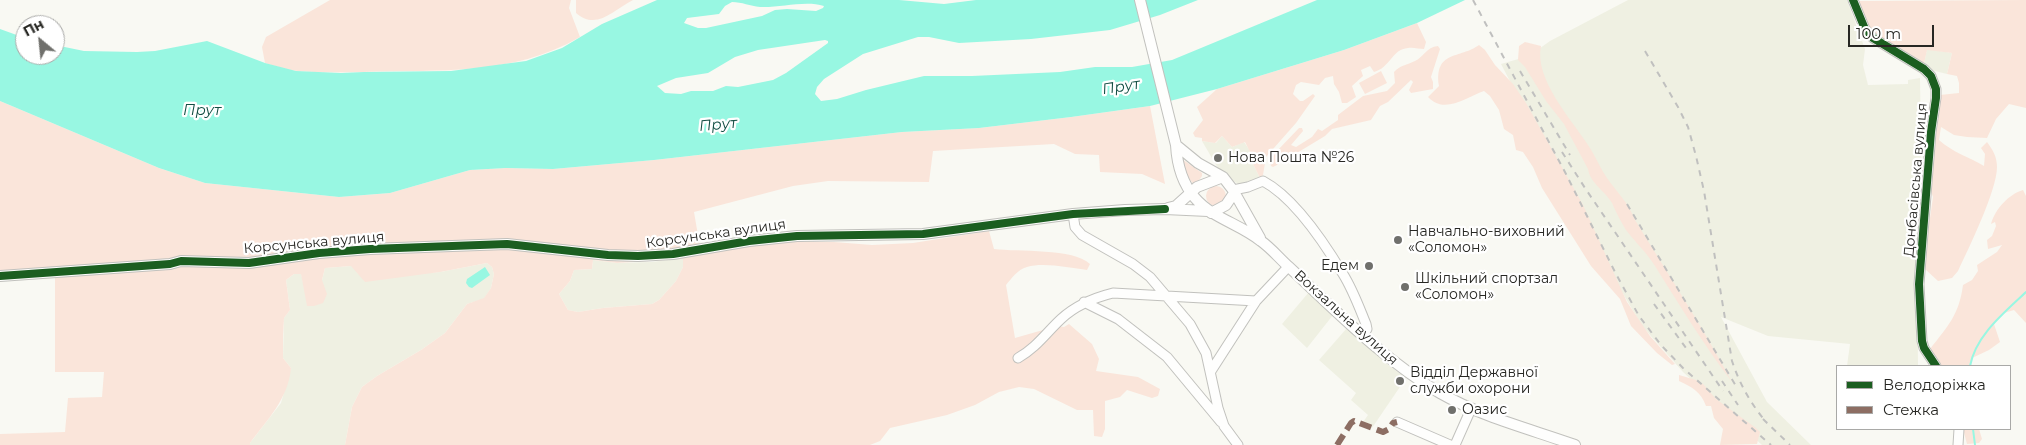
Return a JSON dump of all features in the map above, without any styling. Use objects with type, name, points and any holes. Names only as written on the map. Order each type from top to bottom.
[{"type":"main road","points":[[1140,0],[1176,145],[1177,162],[1190,193],[1210,212],[1226,205],[1233,191]]},
{"type":"main road","points":[[1176,145],[1198,163],[1222,177]]},
{"type":"main road","name":"Вокзальна вулиця","points":[[1222,177],[1233,191],[1261,240]]},
{"type":"main road","name":"Корсунська вулиця","points":[[1165,209],[1176,206],[1205,183],[1222,177]]},
{"type":"main road","name":"Корсунська вулиця","points":[[0,276],[170,264],[181,261],[249,263],[319,253],[507,244],[608,256],[638,256],[673,254],[749,241],[797,236],[923,234],[1072,214],[1165,209],[1210,212]]},
{"type":"main road","name":"Вокзальна вулиця","points":[[1210,212],[1238,225],[1261,240],[1363,335],[1412,376],[1471,409],[1575,445]]},
{"type":"street","name":"Донбасівська вулиця","points":[[1853,0],[1864,29],[1873,38],[1924,69],[1931,76],[1936,89],[1925,193],[1919,284],[1922,341],[1924,348],[1935,365]]},
{"type":"street","points":[[1233,191],[1263,181],[1273,186],[1304,218],[1343,275],[1366,324],[1367,329],[1363,335]]},
{"type":"street","points":[[1072,214],[1075,227],[1082,235],[1133,264],[1150,277],[1190,324],[1206,353],[1218,408],[1224,426]]},
{"type":"street","points":[[1211,371],[1256,301],[1288,266]]},
{"type":"street","points":[[1018,358],[1030,351],[1060,320],[1084,302],[1113,294],[1256,301]]},
{"type":"street","points":[[1084,302],[1118,319],[1167,357],[1238,445]]},
{"type":"street","points":[[1455,445],[1471,409]]},
{"type":"street","points":[[1397,422],[1450,445]]},
{"type":"street","points":[[1958,445],[1959,430]]},
{"type":"shaded area","points":[[330,0],[571,0],[569,8],[580,37],[554,50],[528,59],[474,68],[419,71],[314,72],[290,70],[265,63],[262,47],[266,37]]},
{"type":"shaded area","points":[[576,0],[633,0],[605,17],[591,20],[576,13]]},
{"type":"shaded area","points":[[1628,0],[1847,0],[1865,49],[1863,65],[1868,85],[1908,84],[1908,80],[1920,78],[1921,145],[1917,266],[1918,365],[1847,365],[1850,344],[1768,336],[1721,317],[1767,402],[1811,445],[1762,445],[1683,372],[1642,326],[1602,258],[1501,64],[1529,56],[1550,41]]},
{"type":"shaded area","points":[[2026,0],[2026,108],[2009,104],[1996,119],[1987,138],[1954,135],[1941,127],[1939,140],[1955,151],[1984,166],[1985,154],[1981,148],[1987,142],[1994,154],[1997,167],[1988,204],[1958,271],[1952,278],[1938,281],[1925,269],[1926,227],[1930,218],[1933,197],[1928,182],[1940,95],[1959,93],[1957,76],[1947,74],[1952,53],[1927,50],[1923,68],[1875,44],[1859,10],[1858,1]]},
{"type":"shaded area","points":[[1417,23],[1426,42],[1424,49],[1403,49],[1379,70],[1374,72],[1370,66],[1361,70],[1363,76],[1352,86],[1356,97],[1347,103],[1342,103],[1339,92],[1334,84],[1333,76],[1325,78],[1319,85],[1301,82],[1296,85],[1293,94],[1300,101],[1313,94],[1315,96],[1296,123],[1266,157],[1263,175],[1260,178],[1248,154],[1250,152],[1245,142],[1232,147],[1222,136],[1215,143],[1202,141],[1202,138],[1195,137],[1193,133],[1203,120],[1197,107],[1217,89],[1344,50]]},
{"type":"shaded area","points":[[1525,42],[1541,46],[1540,59],[1543,72],[1555,98],[1591,149],[1607,178],[1630,209],[1732,382],[1702,340],[1652,261],[1626,230],[1612,203],[1592,179],[1564,124],[1546,101],[1525,67],[1518,60],[1519,46]]},
{"type":"shaded area","points":[[1479,45],[1513,84],[1526,103],[1583,205],[1627,302],[1650,336],[1675,364],[1672,365],[1657,353],[1631,326],[1620,299],[1591,266],[1542,188],[1533,167],[1523,152],[1516,150],[1513,135],[1504,129],[1499,110],[1490,96],[1484,91],[1448,105],[1435,102],[1428,97],[1439,86],[1440,66],[1444,61]]},
{"type":"shaded area","points":[[1438,46],[1440,49],[1431,77],[1433,89],[1411,93],[1409,90],[1413,82],[1411,80],[1388,102],[1380,106],[1371,120],[1332,129],[1325,136],[1277,165],[1271,166],[1270,162],[1275,153],[1299,128],[1302,128],[1303,131],[1291,145],[1296,147],[1312,137],[1318,129],[1322,131],[1338,120],[1338,115],[1363,96],[1387,91],[1395,83],[1394,72],[1396,70],[1418,59],[1431,48]]},
{"type":"shaded area","points":[[1927,49],[1952,53],[1947,74],[1923,68]]},
{"type":"shaded area","points":[[1381,71],[1387,83],[1365,94],[1359,83]]},
{"type":"shaded area","points":[[0,101],[159,168],[205,183],[339,197],[390,193],[470,170],[506,168],[553,169],[654,160],[902,132],[979,128],[1150,106],[1165,184],[1142,174],[1100,172],[1099,155],[1075,154],[1054,144],[933,151],[929,182],[828,181],[793,186],[694,212],[701,253],[778,241],[872,245],[913,243],[989,231],[994,249],[1059,253],[1082,259],[1090,264],[1087,270],[1041,265],[1027,267],[1015,274],[1006,285],[1015,338],[1057,326],[1064,327],[1069,324],[1092,344],[1099,359],[1096,371],[1138,377],[1160,389],[1158,396],[1152,398],[1127,390],[1120,397],[1105,401],[1105,429],[1102,437],[1094,436],[1093,410],[1077,410],[1034,389],[1019,387],[999,392],[975,405],[947,415],[890,428],[880,441],[870,445],[345,445],[352,407],[362,387],[445,333],[467,304],[484,298],[491,288],[494,274],[492,267],[487,263],[440,272],[365,282],[351,266],[325,268],[322,280],[327,294],[323,303],[314,306],[307,306],[301,274],[294,274],[286,280],[290,310],[284,318],[283,358],[291,368],[289,379],[276,408],[250,445],[0,445],[0,434],[65,432],[68,398],[102,397],[104,372],[55,372],[55,277],[0,281]],"holes":[[[683,259],[683,267],[676,281],[659,300],[652,304],[578,312],[568,310],[559,294],[570,281],[574,270],[592,269],[593,260],[617,263]]]},
{"type":"shaded area","points":[[1222,136],[1232,147],[1244,142],[1251,152],[1248,154],[1260,178],[1240,185],[1225,176],[1202,141],[1216,143]]},
{"type":"shaded area","points":[[1182,159],[1202,173],[1195,186],[1187,176]]},
{"type":"shaded area","points":[[1216,186],[1223,189],[1226,196],[1223,203],[1216,206],[1209,203],[1206,196],[1209,189]]},
{"type":"shaded area","points":[[2023,190],[2026,196],[2026,323],[2014,310],[2004,313],[1994,324],[2000,342],[1972,358],[1971,365],[1941,365],[1935,363],[1930,349],[1956,312],[1963,285],[1972,280],[1978,271],[1977,265],[1997,252],[2002,245],[1988,249],[1987,240],[1992,236],[1996,226],[1995,222],[1991,224],[1993,218],[1999,208]]},
{"type":"shaded area","points":[[683,258],[683,267],[676,281],[659,300],[652,304],[578,312],[568,310],[559,294],[570,281],[574,270],[592,269],[593,260],[617,263],[652,262]]},
{"type":"shaded area","points":[[487,263],[492,267],[494,274],[491,288],[484,299],[467,304],[445,333],[362,387],[352,407],[345,445],[250,445],[281,403],[291,368],[283,358],[284,318],[290,310],[286,280],[294,274],[301,274],[303,282],[322,280],[325,268],[351,266],[407,275],[440,272]]},
{"type":"shaded area","points":[[1309,292],[1333,315],[1307,348],[1282,324]]},
{"type":"shaded area","points":[[1347,328],[1387,364],[1406,378],[1372,428],[1363,422],[1368,415],[1351,400],[1356,393],[1319,360]]},
{"type":"shaded area","points":[[1679,375],[1703,384],[1716,399],[1756,428],[1760,432],[1757,444],[1720,445],[1723,429],[1714,418],[1711,406],[1706,406],[1696,391],[1679,381]]},
{"type":"shaded area","points":[[1963,430],[1979,430],[1982,439],[1979,443],[1967,444]]},
{"type":"water","name":"Прут","points":[[657,0],[899,0],[944,4],[976,0],[1198,0],[1160,15],[1110,30],[1031,39],[959,43],[929,37],[918,37],[863,54],[824,79],[817,87],[815,94],[821,101],[837,99],[924,76],[1060,72],[1095,67],[1132,67],[1172,60],[1317,0],[1465,0],[1417,23],[1344,50],[1217,89],[1150,106],[979,128],[902,132],[654,160],[553,169],[506,168],[470,170],[390,193],[339,197],[205,183],[159,168],[0,101],[0,29],[15,34],[15,65],[65,65],[65,47],[84,51],[137,52],[155,51],[207,41],[265,63],[296,71],[341,73],[451,71],[526,61],[562,48],[602,24]],"holes":[[[732,2],[760,7],[801,4],[824,6],[816,11],[775,10],[762,16],[706,28],[698,28],[684,23],[687,18],[719,14],[725,6]],[[828,41],[828,43],[786,73],[773,80],[738,87],[726,86],[713,91],[691,91],[681,94],[665,93],[657,86],[676,78],[708,73],[735,57],[758,50]]]},
{"type":"water","points":[[485,267],[490,275],[472,288],[469,287],[466,283],[467,279]]},
{"type":"waterway","points":[[1970,365],[1978,344],[1985,334],[2000,316],[2026,292]]},
{"type":"waterway","points":[[1973,430],[1975,445]]},
{"type":"railway","points":[[1473,0],[1639,316],[1661,345],[1683,368],[1771,445]]},
{"type":"railway","points":[[1645,51],[1688,127],[1704,191],[1732,361],[1746,394],[1767,423]]},
{"type":"railway","points":[[1520,71],[1570,155]]},
{"type":"railway","points":[[1562,152],[1723,391]]},
{"type":"railway","points":[[1627,204],[1736,386]]},
{"type":"railway","points":[[1654,304],[1686,348]]},
{"type":"railway","points":[[1722,381],[1738,405]]},
{"type":"railway","points":[[1763,419],[1790,445]]},
{"type":"marked path","points":[[1337,445],[1354,421],[1383,432],[1389,429],[1393,423],[1397,422]]},
{"type":"cycle path","points":[[1853,0],[1865,29],[1873,38],[1924,69],[1931,76],[1936,89],[1919,284],[1922,341],[1924,348],[1935,365]]},
{"type":"cycle path","points":[[0,276],[170,264],[181,261],[249,263],[319,253],[370,249],[507,244],[608,255],[673,254],[749,241],[797,236],[923,234],[1073,214],[1165,209]]},
{"type":"place","name":"Нова Пошта №26","points":[[1218,158]]},
{"type":"place","name":"Навчально-виховний «Соломон»","points":[[1398,240]]},
{"type":"place","name":"Едем","points":[[1369,266]]},
{"type":"place","name":"Шкільний спортзал «Соломон»","points":[[1405,287]]},
{"type":"place","name":"Відділ Державної служби охорони","points":[[1400,381]]},
{"type":"place","name":"Оазис","points":[[1452,410]]}]
